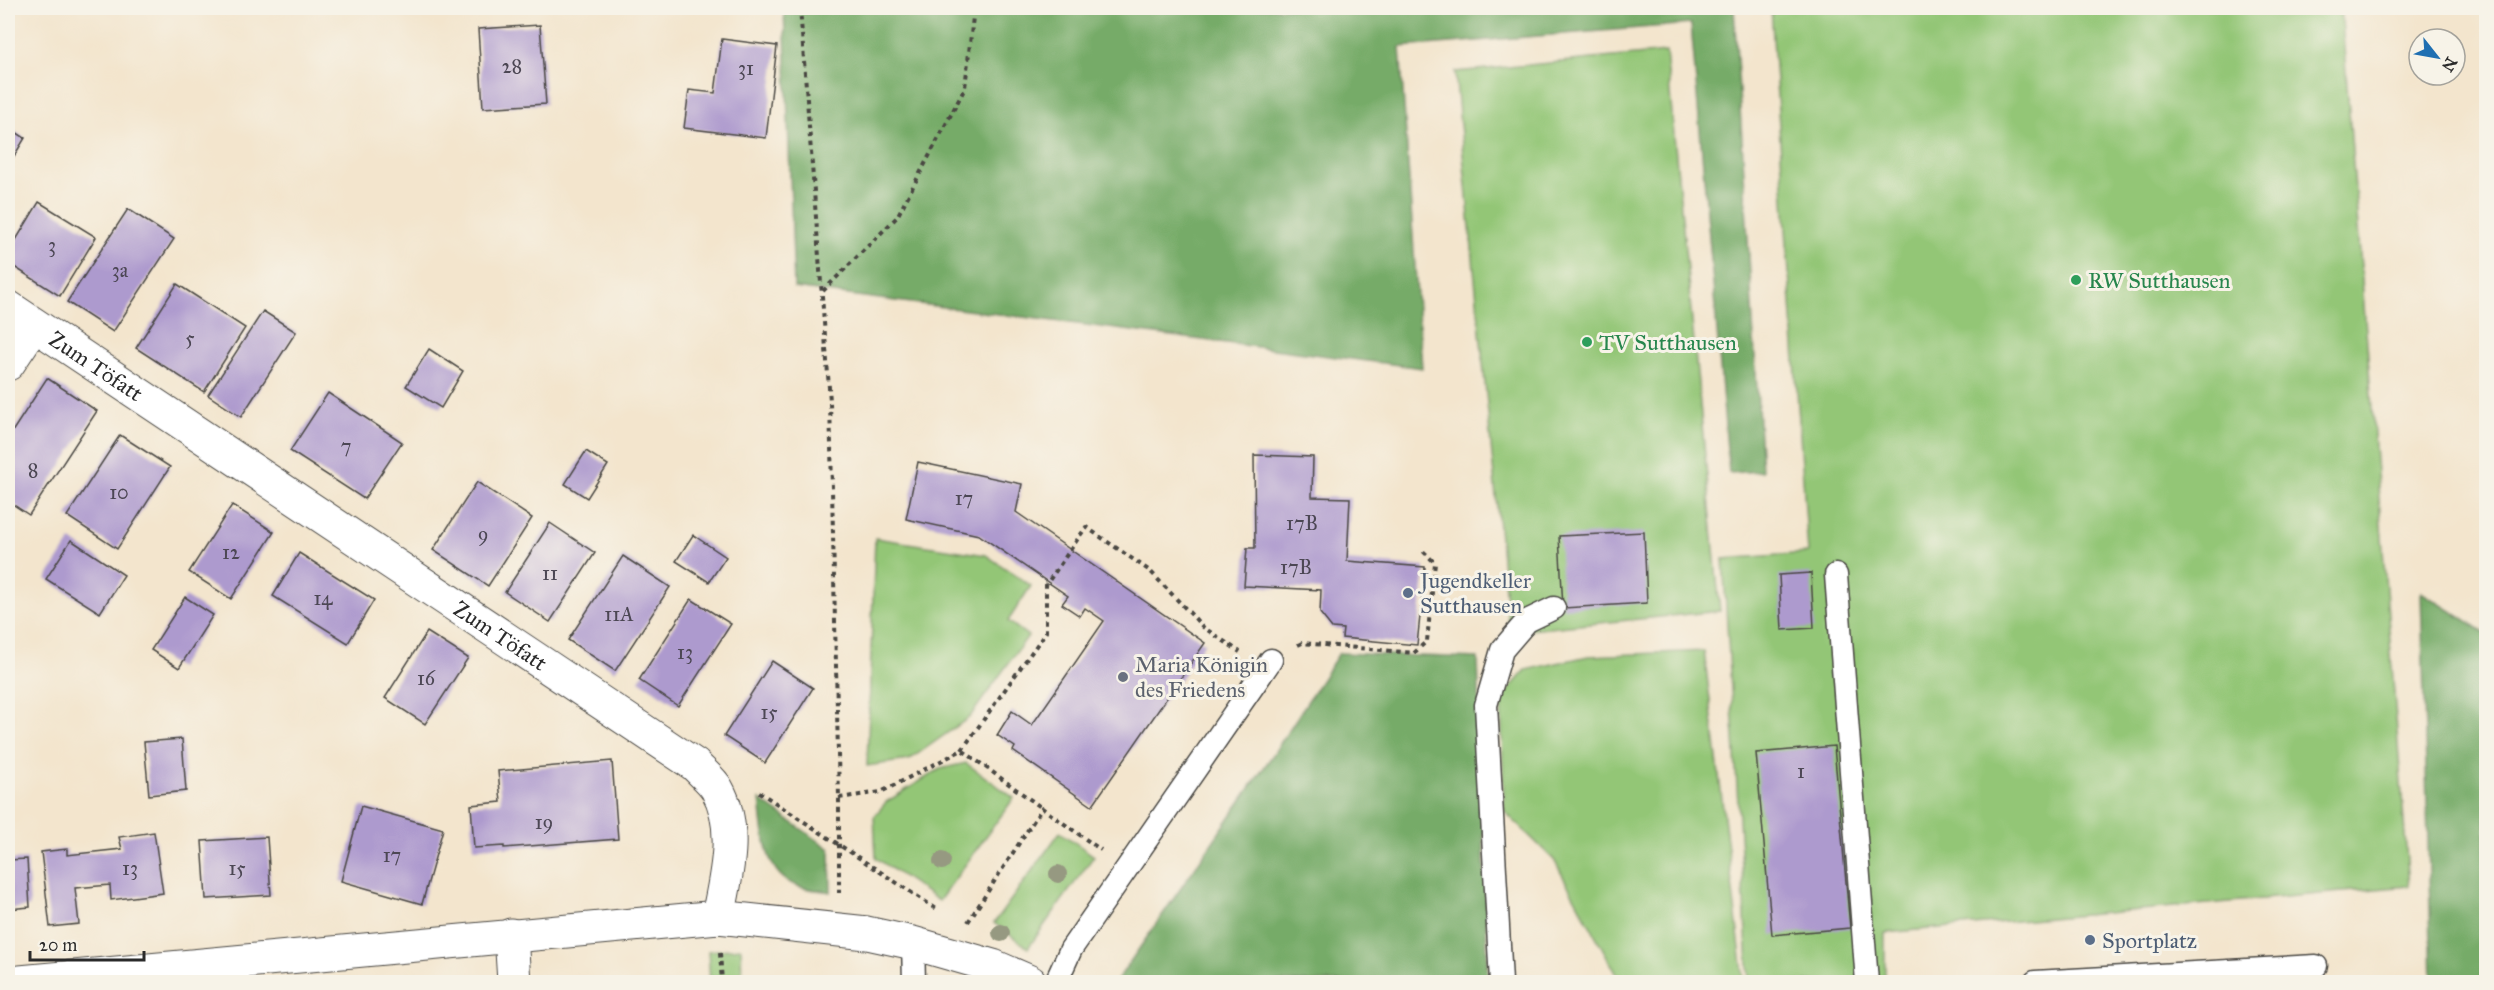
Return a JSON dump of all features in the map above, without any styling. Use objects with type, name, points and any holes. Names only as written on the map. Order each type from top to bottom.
[{"type":"street","name":"Zum Töfatt","points":[[8,307],[695,765],[717,788],[727,818],[729,858],[718,916]]},
{"type":"street","points":[[8,364],[34,325]]},
{"type":"street","points":[[20,982],[134,977],[511,935],[718,916],[839,928],[913,943],[993,966],[1030,982]]},
{"type":"street","points":[[511,935],[514,982]]},
{"type":"lane","points":[[1836,575],[1867,982]]},
{"type":"lane","points":[[1502,982],[1486,705],[1502,650],[1527,621],[1554,608]]},
{"type":"lane","points":[[1056,982],[1071,949],[1271,660]]},
{"type":"lane","points":[[913,943],[914,982]]},
{"type":"lane","points":[[2035,982],[2316,966]]},
{"type":"path","points":[[800,8],[830,401],[839,798],[839,928]]},
{"type":"path","points":[[823,291],[897,217],[965,88],[974,8]]},
{"type":"path","points":[[839,798],[881,792],[962,750],[1046,632],[1046,585],[1086,527],[1150,571],[1203,627],[1231,646]]},
{"type":"path","points":[[1271,660],[1302,643],[1414,653],[1427,641],[1435,562],[1422,550]]},
{"type":"path","points":[[962,750],[1127,868]]},
{"type":"path","points":[[749,785],[944,914]]},
{"type":"path","points":[[964,928],[1042,808]]},
{"type":"green space","points":[[784,8],[1734,8],[1762,471],[1729,473],[1691,24],[1400,47],[1422,368],[794,288]]},
{"type":"green space","name":"RW Sutthausen","points":[[1771,8],[2341,8],[2409,886],[1885,933],[1885,982],[1749,982],[1723,559],[1808,553]]},
{"type":"green space","name":"TV Sutthausen","points":[[1666,52],[1720,611],[1509,632],[1455,72]]},
{"type":"green space","points":[[875,538],[986,555],[1031,586],[1008,621],[1028,636],[970,717],[909,760],[867,766]]},
{"type":"green space","points":[[2421,592],[2486,633],[2486,982],[2432,982]]},
{"type":"green space","points":[[1704,651],[1744,982],[1621,982],[1554,860],[1504,811],[1501,698],[1526,670],[1588,656]]},
{"type":"green space","points":[[1339,653],[1478,658],[1488,982],[1116,982],[1272,756]]},
{"type":"green space","points":[[966,763],[1014,798],[939,901],[876,858],[874,817],[886,802],[940,769]]},
{"type":"green space","points":[[760,800],[830,849],[831,892],[795,885],[784,879],[776,870],[770,860],[764,836]]},
{"type":"green space","points":[[1060,832],[1094,856],[1028,948],[994,923]]},
{"type":"green space","points":[[741,948],[742,982],[710,982],[708,951]]},
{"type":"building","points":[[540,25],[546,104],[483,108],[478,29]]},
{"type":"building","points":[[722,39],[777,46],[766,138],[684,128],[689,90],[715,93]]},
{"type":"building","points":[[8,127],[25,138],[8,166]]},
{"type":"building","points":[[39,202],[96,237],[60,296],[8,263],[8,253]]},
{"type":"building","points":[[128,209],[174,239],[113,332],[67,302]]},
{"type":"building","points":[[177,284],[245,328],[204,392],[136,348]]},
{"type":"building","points":[[263,311],[296,332],[241,417],[208,395]]},
{"type":"building","points":[[429,349],[463,371],[441,408],[406,386]]},
{"type":"building","points":[[47,378],[97,411],[29,515],[8,501],[8,438]]},
{"type":"building","points":[[328,393],[402,442],[364,499],[290,451]]},
{"type":"building","points":[[120,435],[170,467],[117,549],[67,516]]},
{"type":"building","points":[[586,451],[608,465],[587,498],[565,484]]},
{"type":"building","points":[[1254,455],[1313,457],[1312,497],[1350,498],[1347,561],[1425,567],[1417,645],[1342,638],[1343,629],[1332,628],[1320,613],[1321,590],[1244,586],[1247,548],[1255,548]]},
{"type":"building","name":"Maria Königin des Friedens","points":[[918,462],[1022,484],[1016,512],[1205,643],[1092,806],[1013,751],[1015,747],[997,735],[1012,711],[1032,725],[1104,621],[1085,608],[1080,616],[1062,604],[1068,596],[979,535],[906,519]]},
{"type":"building","points":[[477,482],[532,518],[488,586],[433,550]]},
{"type":"building","points":[[232,505],[274,532],[231,599],[189,572]]},
{"type":"building","points":[[550,523],[595,553],[550,622],[505,592]]},
{"type":"building","points":[[1644,532],[1647,603],[1563,608],[1559,536]]},
{"type":"building","points":[[693,535],[726,557],[709,582],[676,561]]},
{"type":"building","points":[[71,540],[124,575],[100,613],[46,579]]},
{"type":"building","points":[[299,553],[374,600],[348,643],[273,596]]},
{"type":"building","points":[[623,556],[670,587],[615,671],[568,640]]},
{"type":"building","points":[[1811,573],[1814,628],[1782,630],[1779,575]]},
{"type":"building","points":[[185,597],[213,615],[179,668],[151,650]]},
{"type":"building","points":[[691,599],[731,624],[678,706],[639,680]]},
{"type":"building","points":[[427,632],[468,658],[425,724],[385,698]]},
{"type":"building","points":[[772,661],[813,688],[765,763],[724,736]]},
{"type":"building","points":[[182,739],[186,791],[149,795],[144,742]]},
{"type":"building","points":[[1834,746],[1850,928],[1772,935],[1756,753]]},
{"type":"building","points":[[612,761],[618,839],[504,848],[504,846],[474,848],[471,805],[501,802],[498,771]]},
{"type":"building","points":[[361,806],[443,829],[422,904],[341,881]]},
{"type":"building","points":[[154,832],[163,893],[111,900],[110,885],[75,888],[79,924],[50,927],[41,852],[67,849],[67,855],[122,849],[119,837]]},
{"type":"building","points":[[267,837],[271,895],[206,899],[202,841]]},
{"type":"building","points":[[27,859],[30,907],[8,909],[8,860]]},
{"type":"place","name":"RW Sutthausen","points":[[2076,280]]},
{"type":"place","name":"TV Sutthausen","points":[[1587,342]]},
{"type":"place","name":"Jugendkeller Sutthausen","points":[[1408,593]]},
{"type":"place","name":"Maria Königin des Friedens","points":[[1123,677]]},
{"type":"place","name":"Sportplatz","points":[[2090,940]]}]
